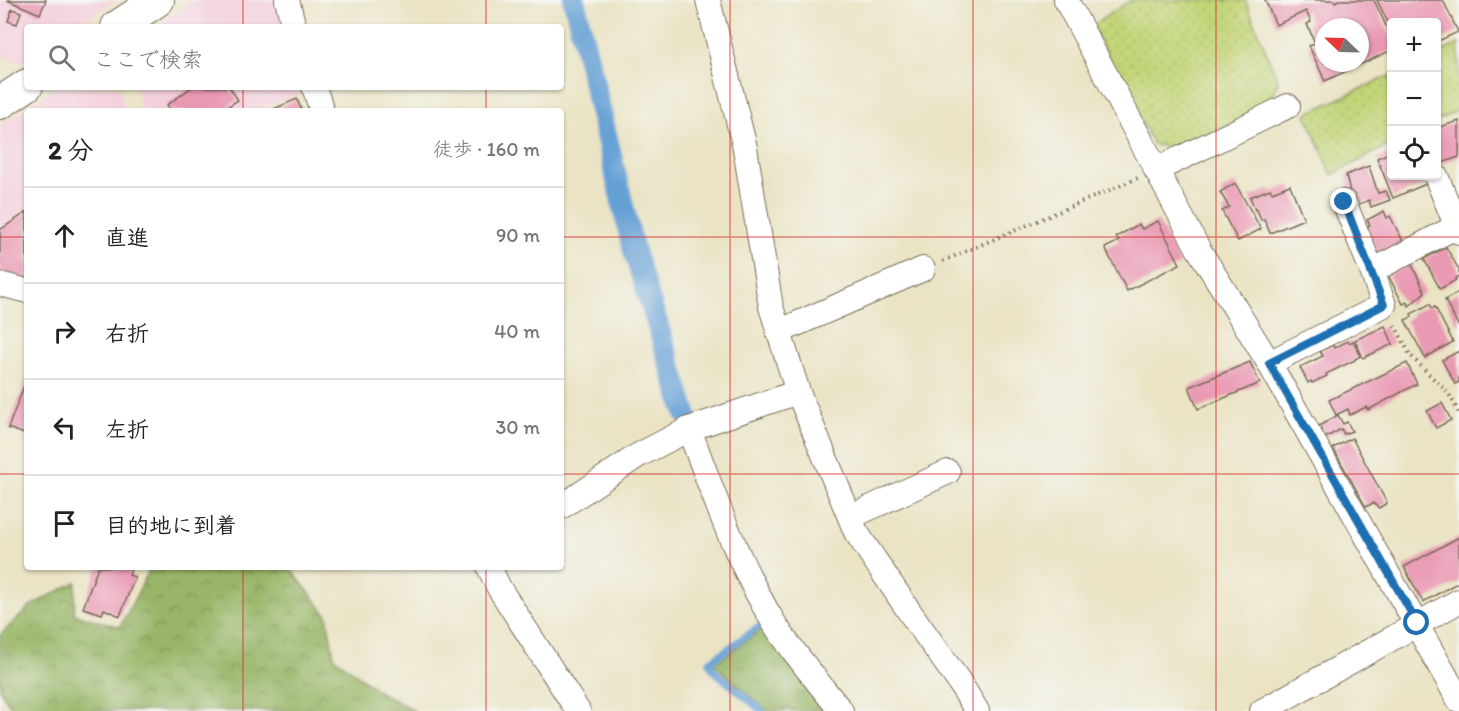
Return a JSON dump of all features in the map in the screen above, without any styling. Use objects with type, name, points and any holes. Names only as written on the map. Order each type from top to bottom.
[{"type":"main road","points":[[122,24],[158,0]]},
{"type":"main road","points":[[0,103],[24,87]]},
{"type":"street","points":[[287,0],[293,24]]},
{"type":"street","points":[[708,0],[745,148],[771,307],[798,392],[856,532],[977,711]]},
{"type":"street","points":[[1066,0],[1199,250],[1269,363],[1459,700]]},
{"type":"street","points":[[315,90],[321,108]]},
{"type":"street","points":[[1156,170],[1288,106]]},
{"type":"street","points":[[1372,271],[1458,228],[1438,180]]},
{"type":"street","points":[[1269,363],[1384,305],[1344,202]]},
{"type":"street","points":[[778,332],[923,269]]},
{"type":"street","points":[[0,284],[24,290]]},
{"type":"street","points":[[564,505],[638,456],[689,429],[798,392]]},
{"type":"street","points":[[689,429],[741,562],[784,638],[841,711]]},
{"type":"street","points":[[850,518],[948,472]]},
{"type":"street","points":[[490,570],[499,588],[578,711]]},
{"type":"street","points":[[1262,711],[1459,600]]},
{"type":"path","points":[[923,269],[1156,170]]},
{"type":"path","points":[[1384,305],[1410,355],[1449,394],[1459,413]]},
{"type":"shaded area","points":[[0,0],[116,0],[80,24],[24,24],[24,61],[21,63],[0,55]]},
{"type":"shaded area","points":[[195,0],[276,0],[284,24],[159,24]]},
{"type":"shaded area","points":[[53,90],[121,90],[124,108],[25,108]]},
{"type":"shaded area","points":[[136,90],[306,90],[307,93],[260,108],[140,108]]},
{"type":"shaded area","points":[[24,109],[24,282],[0,275],[0,124]]},
{"type":"green space","points":[[1131,0],[1245,0],[1278,81],[1267,109],[1175,149],[1153,144],[1092,26]]},
{"type":"green space","points":[[1459,44],[1459,109],[1441,119],[1441,72],[1441,52]]},
{"type":"green space","points":[[1387,77],[1387,146],[1332,175],[1306,114]]},
{"type":"green space","points":[[149,570],[291,570],[327,615],[334,657],[381,693],[415,711],[14,711],[0,690],[0,635],[32,605],[76,582],[74,614],[120,627]]},
{"type":"green space","points":[[769,624],[834,711],[767,711],[714,664]]},
{"type":"building","points":[[7,0],[46,0],[40,14]]},
{"type":"building","points":[[1265,0],[1334,0],[1335,2],[1374,0],[1387,28],[1387,52],[1369,61],[1369,18],[1315,18],[1315,43],[1307,24],[1311,22],[1306,11],[1276,25]]},
{"type":"building","points":[[1377,0],[1443,0],[1458,32],[1441,40],[1441,18],[1387,18],[1387,21]]},
{"type":"building","points":[[12,9],[21,12],[17,24],[8,21]]},
{"type":"building","points":[[1315,43],[1315,59],[1309,46]]},
{"type":"building","points":[[1321,72],[1344,72],[1325,81]]},
{"type":"building","points":[[188,90],[231,90],[238,100],[226,108],[169,108],[167,105]]},
{"type":"building","points":[[297,99],[301,108],[276,108]]},
{"type":"building","points":[[1459,121],[1459,157],[1441,163],[1441,126]]},
{"type":"building","points":[[1387,154],[1387,180],[1424,180],[1426,184],[1393,198],[1377,158]]},
{"type":"building","points":[[1369,166],[1378,193],[1386,191],[1390,200],[1371,207],[1369,200],[1357,205],[1354,195],[1351,196],[1346,175]]},
{"type":"building","points":[[1235,183],[1261,229],[1238,241],[1222,211],[1229,207],[1220,192]]},
{"type":"building","points":[[1290,185],[1304,219],[1270,233],[1264,219],[1261,220],[1257,209],[1255,210],[1250,197],[1270,189],[1272,192]]},
{"type":"building","points":[[1384,211],[1387,218],[1390,216],[1405,245],[1380,258],[1365,228],[1370,225],[1367,220]]},
{"type":"building","points":[[24,214],[24,279],[0,272],[0,230]]},
{"type":"building","points":[[1158,221],[1180,264],[1127,291],[1105,248],[1119,241],[1116,237],[1139,224],[1142,229]]},
{"type":"building","points":[[1446,247],[1459,270],[1459,276],[1440,289],[1424,259]]},
{"type":"building","points":[[1411,263],[1425,292],[1409,306],[1407,302],[1403,304],[1388,275]]},
{"type":"building","points":[[1459,292],[1459,327],[1445,300]]},
{"type":"building","points":[[1430,304],[1432,308],[1435,307],[1453,342],[1425,358],[1405,320],[1412,317],[1411,314]]},
{"type":"building","points":[[1385,326],[1393,344],[1363,358],[1355,340]]},
{"type":"building","points":[[1348,341],[1349,343],[1353,341],[1361,356],[1326,374],[1327,376],[1308,383],[1300,367],[1323,356],[1320,351],[1333,345],[1334,348]]},
{"type":"building","points":[[1459,351],[1459,382],[1455,384],[1442,360]]},
{"type":"building","points":[[1250,362],[1260,383],[1198,409],[1189,387]]},
{"type":"building","points":[[1407,363],[1417,384],[1368,410],[1366,407],[1350,415],[1348,409],[1336,415],[1329,400]]},
{"type":"building","points":[[24,386],[24,434],[8,428]]},
{"type":"building","points":[[1442,403],[1451,420],[1436,428],[1427,411]]},
{"type":"building","points":[[1338,415],[1343,424],[1347,422],[1352,431],[1344,434],[1341,429],[1325,438],[1319,426]]},
{"type":"building","points":[[1352,438],[1387,503],[1379,508],[1373,503],[1366,507],[1333,448]]},
{"type":"building","points":[[1459,537],[1459,582],[1423,602],[1404,567]]},
{"type":"building","points":[[97,570],[131,570],[129,575],[135,577],[120,616],[104,609],[102,614],[83,608]]},
{"type":"waterway","points":[[574,0],[633,248],[686,414]]},
{"type":"waterway","points":[[762,619],[764,623],[709,662],[714,671],[762,711]]},
{"type":"route","points":[[1344,202],[1384,305],[1269,363],[1417,623]]}]
